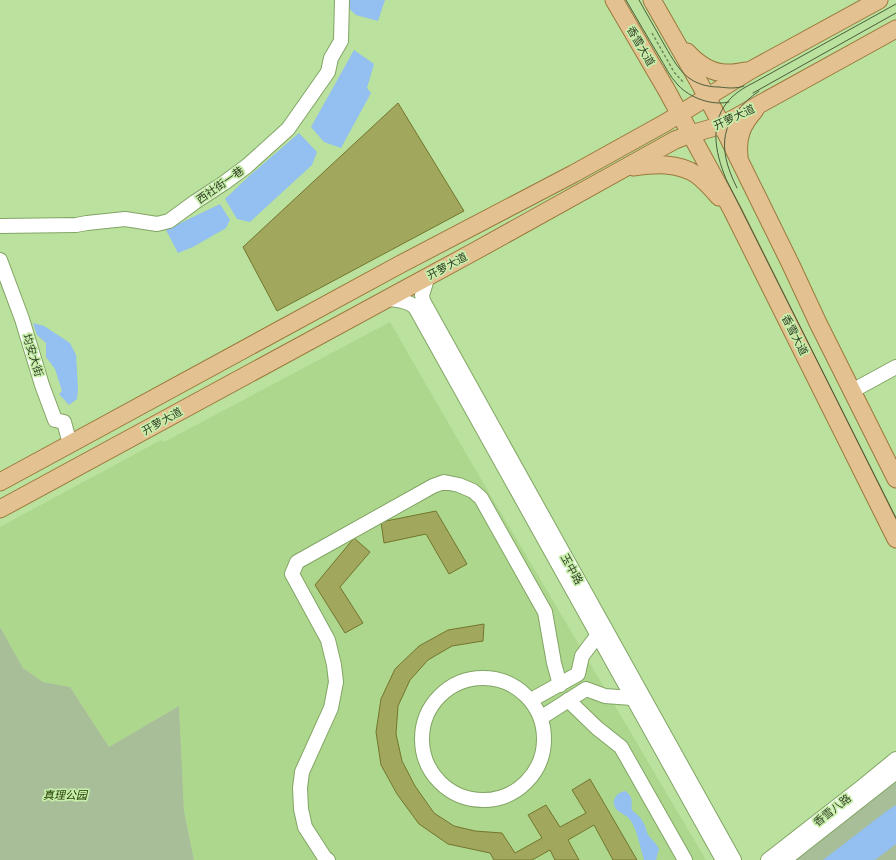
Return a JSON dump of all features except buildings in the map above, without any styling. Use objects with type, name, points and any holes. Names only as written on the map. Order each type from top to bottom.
[{"type":"main road","name":"香雪大道","points":[[614,0],[680,114],[732,210],[896,539]]},
{"type":"main road","points":[[652,0],[676,40],[722,125],[896,479]]},
{"type":"main road","points":[[851,16],[862,0]]},
{"type":"main road","name":"开萝大道","points":[[0,482],[399,265],[584,168],[680,114],[751,70],[879,0]]},
{"type":"main road","name":"开萝大道","points":[[0,509],[675,140],[722,125],[896,29]]},
{"type":"main road","points":[[676,40],[691,56],[708,68],[719,72],[730,73],[751,70]]},
{"type":"main road","points":[[740,162],[738,149],[739,135],[744,124],[760,105]]},
{"type":"main road","points":[[623,169],[649,164],[686,169],[700,178],[732,210]]},
{"type":"main road","points":[[584,168],[597,165],[598,172],[592,186]]},
{"type":"street","name":"西社街一巷","points":[[0,226],[76,225],[125,219],[157,224],[169,221],[247,166],[288,129],[328,72],[331,58],[341,41],[342,0]]},
{"type":"street","name":"均安大街","points":[[0,260],[22,319],[42,385],[55,420],[64,422],[70,444]]},
{"type":"street","name":"玉中路","points":[[428,276],[422,295],[423,300],[734,860]]},
{"type":"street","name":"玉中路","points":[[386,299],[401,300],[415,307],[723,860]]},
{"type":"street","points":[[852,391],[896,367]]},
{"type":"street","points":[[328,860],[325,858],[305,827],[301,809],[300,788],[302,772],[331,708],[336,682],[334,665],[328,640],[292,574],[297,562],[433,486],[444,482],[459,485],[473,491],[481,498],[545,612],[554,663],[560,684]]},
{"type":"street","points":[[531,700],[578,674],[582,656],[597,636]]},
{"type":"street","points":[[488,678],[504,681],[519,689],[531,700],[542,717],[545,737],[544,753],[538,769],[528,782],[515,792],[500,799],[484,801],[468,799],[452,793],[439,782],[429,769],[423,754],[422,737],[424,721],[431,706],[442,693],[456,684],[471,679],[488,678]]},
{"type":"street","points":[[542,717],[586,689],[605,696],[632,698]]},
{"type":"street","points":[[568,700],[597,728],[621,747],[685,860]]},
{"type":"street","name":"香雪八路","points":[[768,860],[896,759]]},
{"type":"street","name":"香雪八路","points":[[784,860],[896,772]]},
{"type":"path","points":[[652,33],[674,72],[684,82]]},
{"type":"shaded area","points":[[390,322],[706,860],[194,860],[184,811],[179,706],[109,747],[70,687],[43,682],[23,668],[0,627],[0,527],[161,440],[164,442]]},
{"type":"green space","name":"真理公园","points":[[0,627],[23,668],[43,682],[70,687],[109,747],[179,706],[184,811],[194,860],[0,860]]},
{"type":"green space","points":[[896,781],[896,860],[794,860]]},
{"type":"water","points":[[345,0],[385,0],[378,21],[356,15],[344,4]]},
{"type":"water","points":[[354,50],[374,64],[367,88],[371,93],[341,148],[324,142],[311,127]]},
{"type":"water","points":[[299,133],[317,152],[312,165],[250,222],[237,219],[225,199]]},
{"type":"water","points":[[220,204],[230,220],[226,228],[193,247],[178,253],[166,230]]},
{"type":"water","points":[[33,323],[44,326],[70,343],[76,355],[78,389],[77,399],[69,405],[59,394],[62,391],[55,369],[46,357],[46,343],[37,335]]},
{"type":"water","points":[[625,791],[631,797],[632,810],[641,819],[648,834],[659,849],[656,860],[644,860],[637,835],[631,821],[615,807],[614,801],[616,796]]},
{"type":"water","points":[[896,805],[896,844],[875,860],[823,860],[888,810]]},
{"type":"tram line","points":[[626,0],[672,78],[683,90],[695,97],[709,102],[729,102]]},
{"type":"tram line","points":[[639,0],[673,60],[688,77],[698,83],[709,86],[732,88],[744,86]]},
{"type":"tram line","points":[[896,4],[737,93],[724,106],[719,116],[716,136],[719,158],[726,179],[896,518]]},
{"type":"tram line","points":[[753,93],[896,13]]},
{"type":"tram line","points":[[737,188],[730,173],[726,159],[724,146],[726,134],[729,123],[736,112],[746,101],[759,91]]}]
